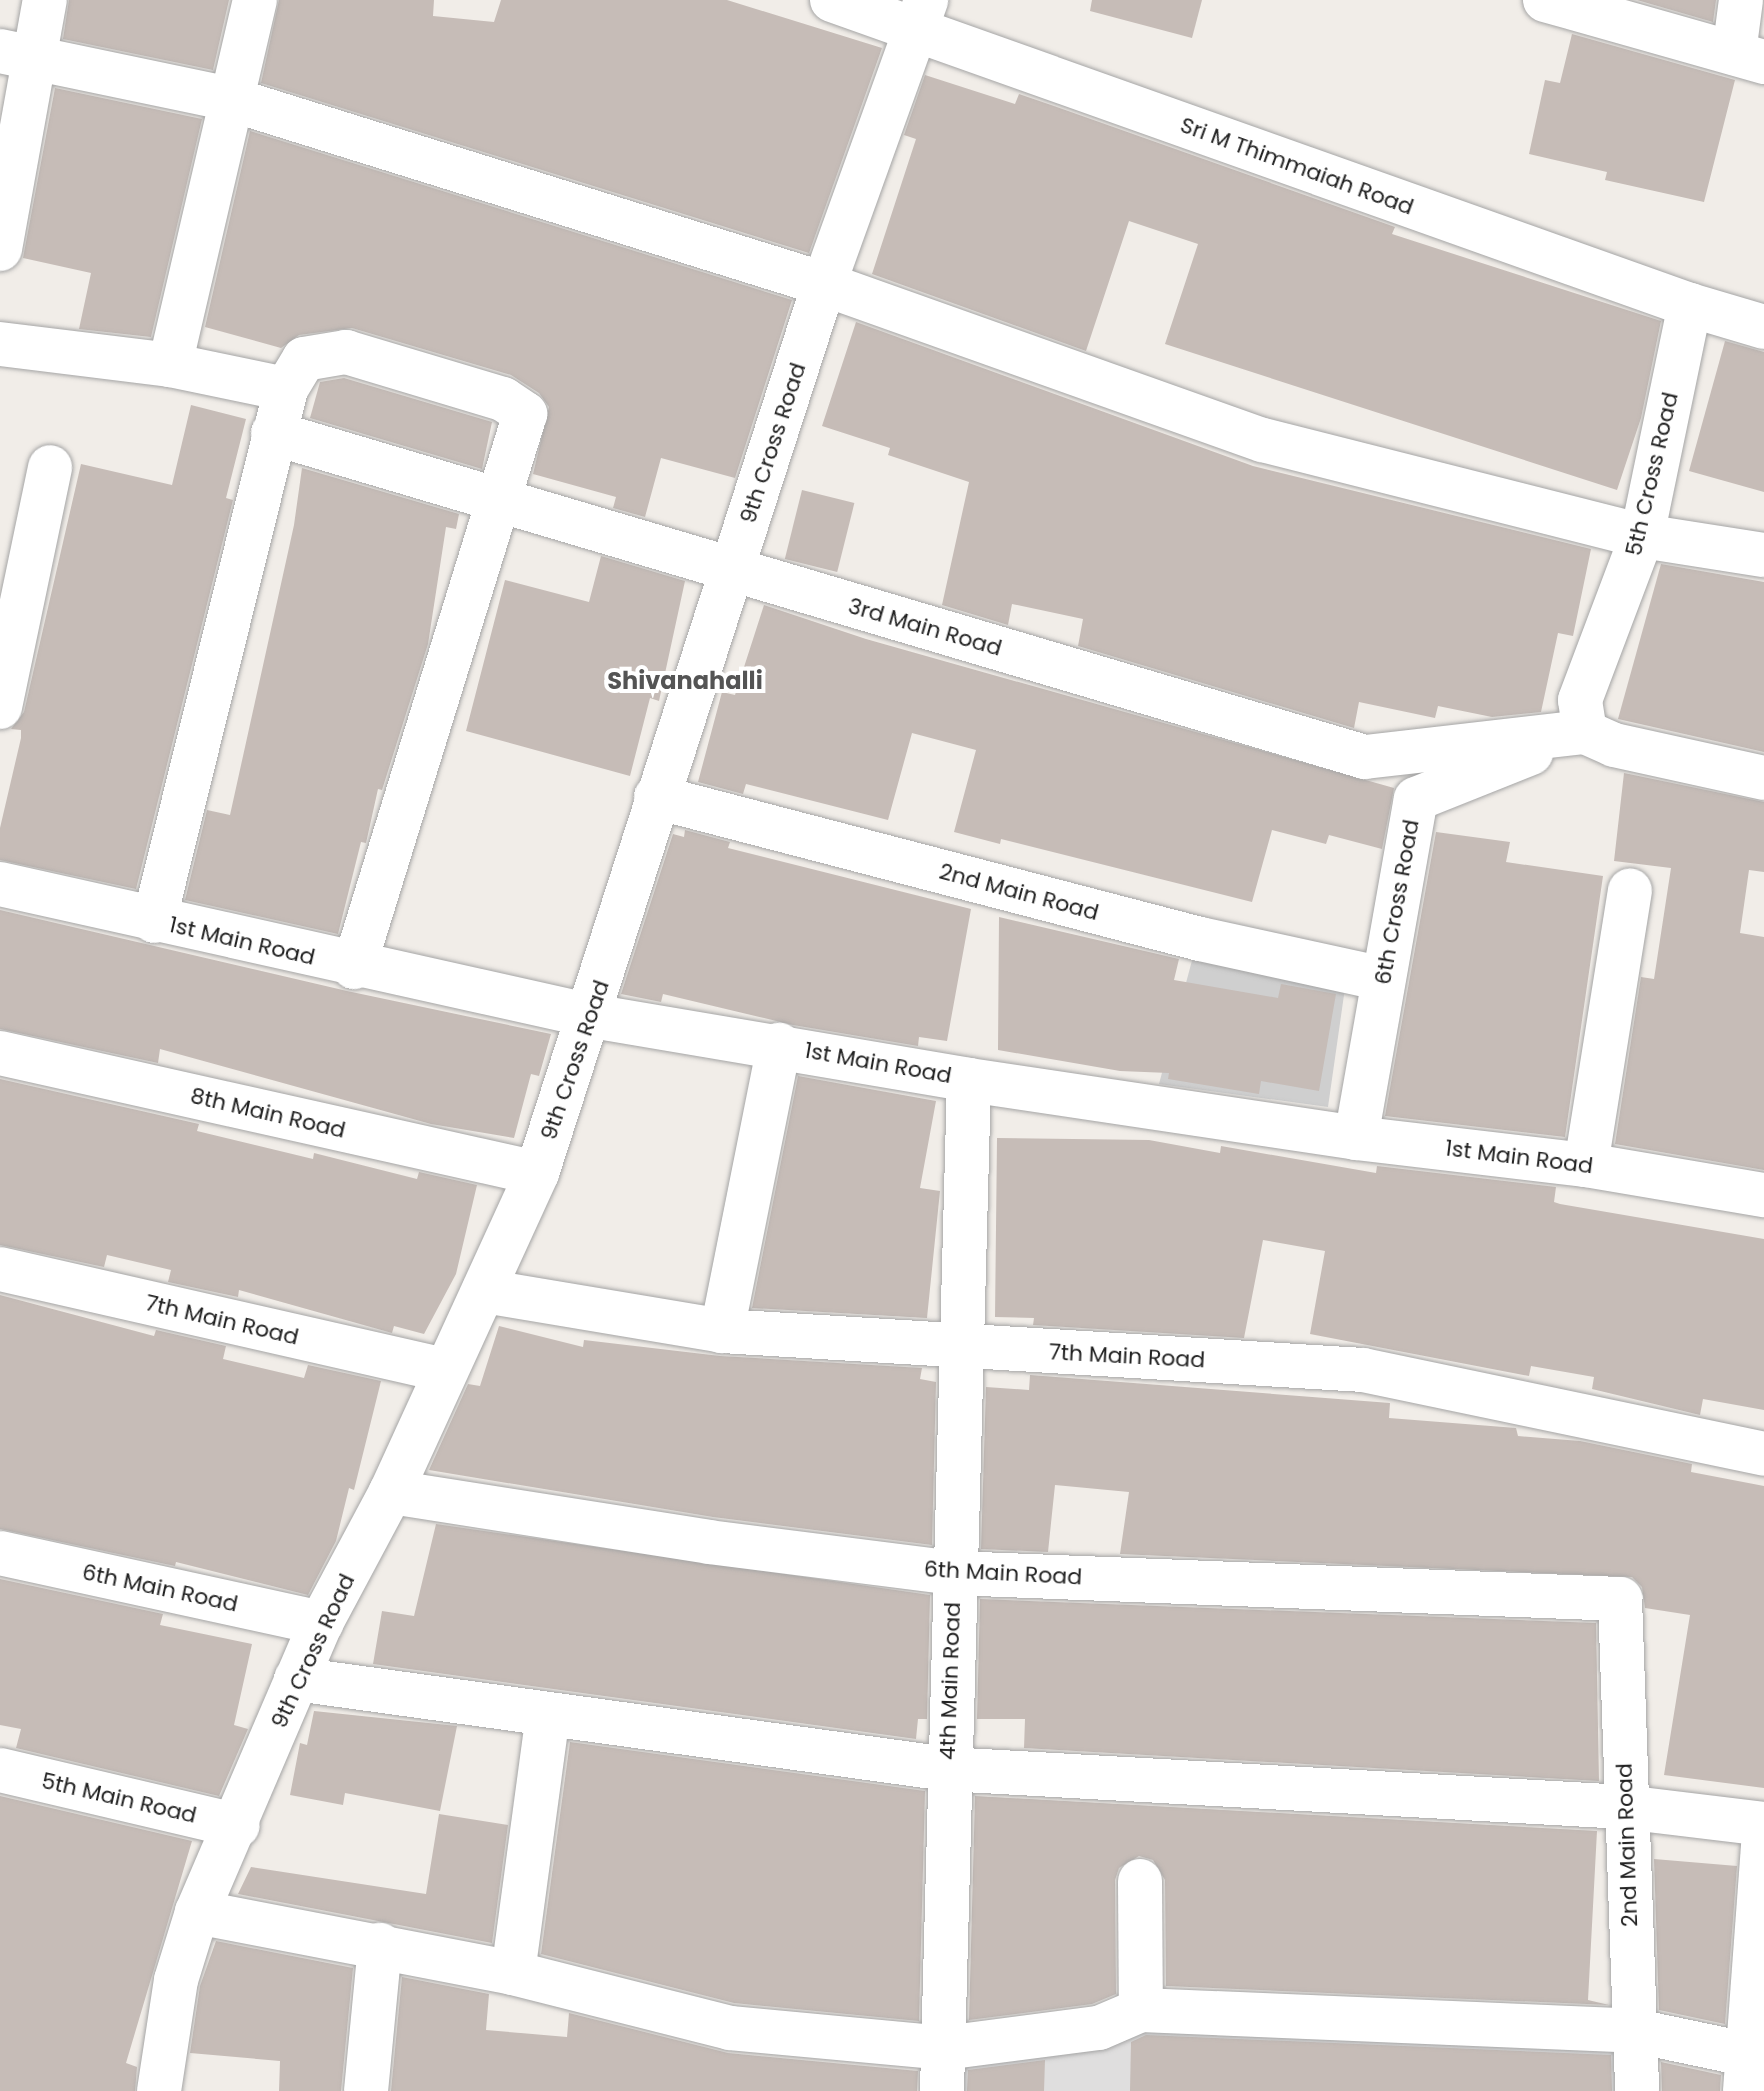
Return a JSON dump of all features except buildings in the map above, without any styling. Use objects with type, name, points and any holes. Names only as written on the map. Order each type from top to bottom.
[{"type":"street","points":[[0,249],[17,55],[45,0]]},
{"type":"street","points":[[170,365],[255,0]]},
{"type":"street","name":"Sri M Thimmaiah Road","points":[[832,0],[922,16],[1690,305],[1764,327]]},
{"type":"street","points":[[1545,0],[1749,58],[1741,0]]},
{"type":"street","name":"9th Cross Road","points":[[159,2091],[176,1980],[197,1912],[238,1826],[321,1623],[391,1492],[444,1370],[484,1291],[537,1173],[592,1016],[656,797],[733,570],[824,284],[922,16]]},
{"type":"street","points":[[17,55],[230,99],[824,284],[1263,440],[1642,536],[1764,555]]},
{"type":"street","name":"5th Cross Road","points":[[1585,732],[1580,700],[1642,536],[1690,305]]},
{"type":"street","points":[[0,344],[170,365],[286,389]]},
{"type":"street","points":[[154,921],[286,389],[304,359],[346,352],[517,405],[525,423],[494,500],[354,967]]},
{"type":"street","name":"3rd Main Road","points":[[273,433],[1365,757],[1585,732]]},
{"type":"street","points":[[0,707],[50,467]]},
{"type":"street","points":[[1585,732],[1614,745],[1764,778]]},
{"type":"street","name":"6th Cross Road","points":[[1356,1138],[1416,799],[1585,732]]},
{"type":"street","name":"2nd Main Road","points":[[656,797],[1200,939],[1383,979]]},
{"type":"street","name":"1st Main Road","points":[[0,884],[354,967],[592,1016],[779,1045],[969,1080],[1356,1138],[1586,1165],[1764,1195]]},
{"type":"street","points":[[1586,1165],[1630,890]]},
{"type":"street","points":[[722,1331],[779,1045]]},
{"type":"street","name":"8th Main Road","points":[[0,1053],[537,1173]]},
{"type":"street","name":"4th Main Road","points":[[942,2091],[953,1573],[966,1346],[969,1080]]},
{"type":"street","name":"7th Main Road","points":[[0,1269],[444,1370]]},
{"type":"street","name":"7th Main Road","points":[[484,1291],[722,1331],[1363,1370],[1764,1454]]},
{"type":"street","name":"6th Main Road","points":[[391,1492],[709,1542],[953,1573],[1620,1599]]},
{"type":"street","name":"6th Main Road","points":[[0,1553],[321,1623]]},
{"type":"street","name":"2nd Main Road","points":[[1620,1599],[1624,1807],[1637,2091]]},
{"type":"street","points":[[296,1679],[947,1769],[1624,1807],[1764,1824]]},
{"type":"street","points":[[513,1973],[548,1715]]},
{"type":"street","name":"5th Main Road","points":[[0,1770],[238,1826]]},
{"type":"street","points":[[197,1912],[513,1973],[730,2028],[944,2048],[1099,2028],[1141,2010],[1636,2031],[1752,2068],[1764,1834]]},
{"type":"street","points":[[1140,1881],[1141,2010]]},
{"type":"street","points":[[366,2091],[380,1945]]},
{"type":"shaded area","points":[[1194,953],[1345,988],[1328,1107],[1159,1084]]},
{"type":"shaded area","points":[[1159,2026],[1617,2048],[1616,2091],[960,2091],[960,2068]]},
{"type":"district","name":"Shivanahalli","points":[[685,681]]}]
